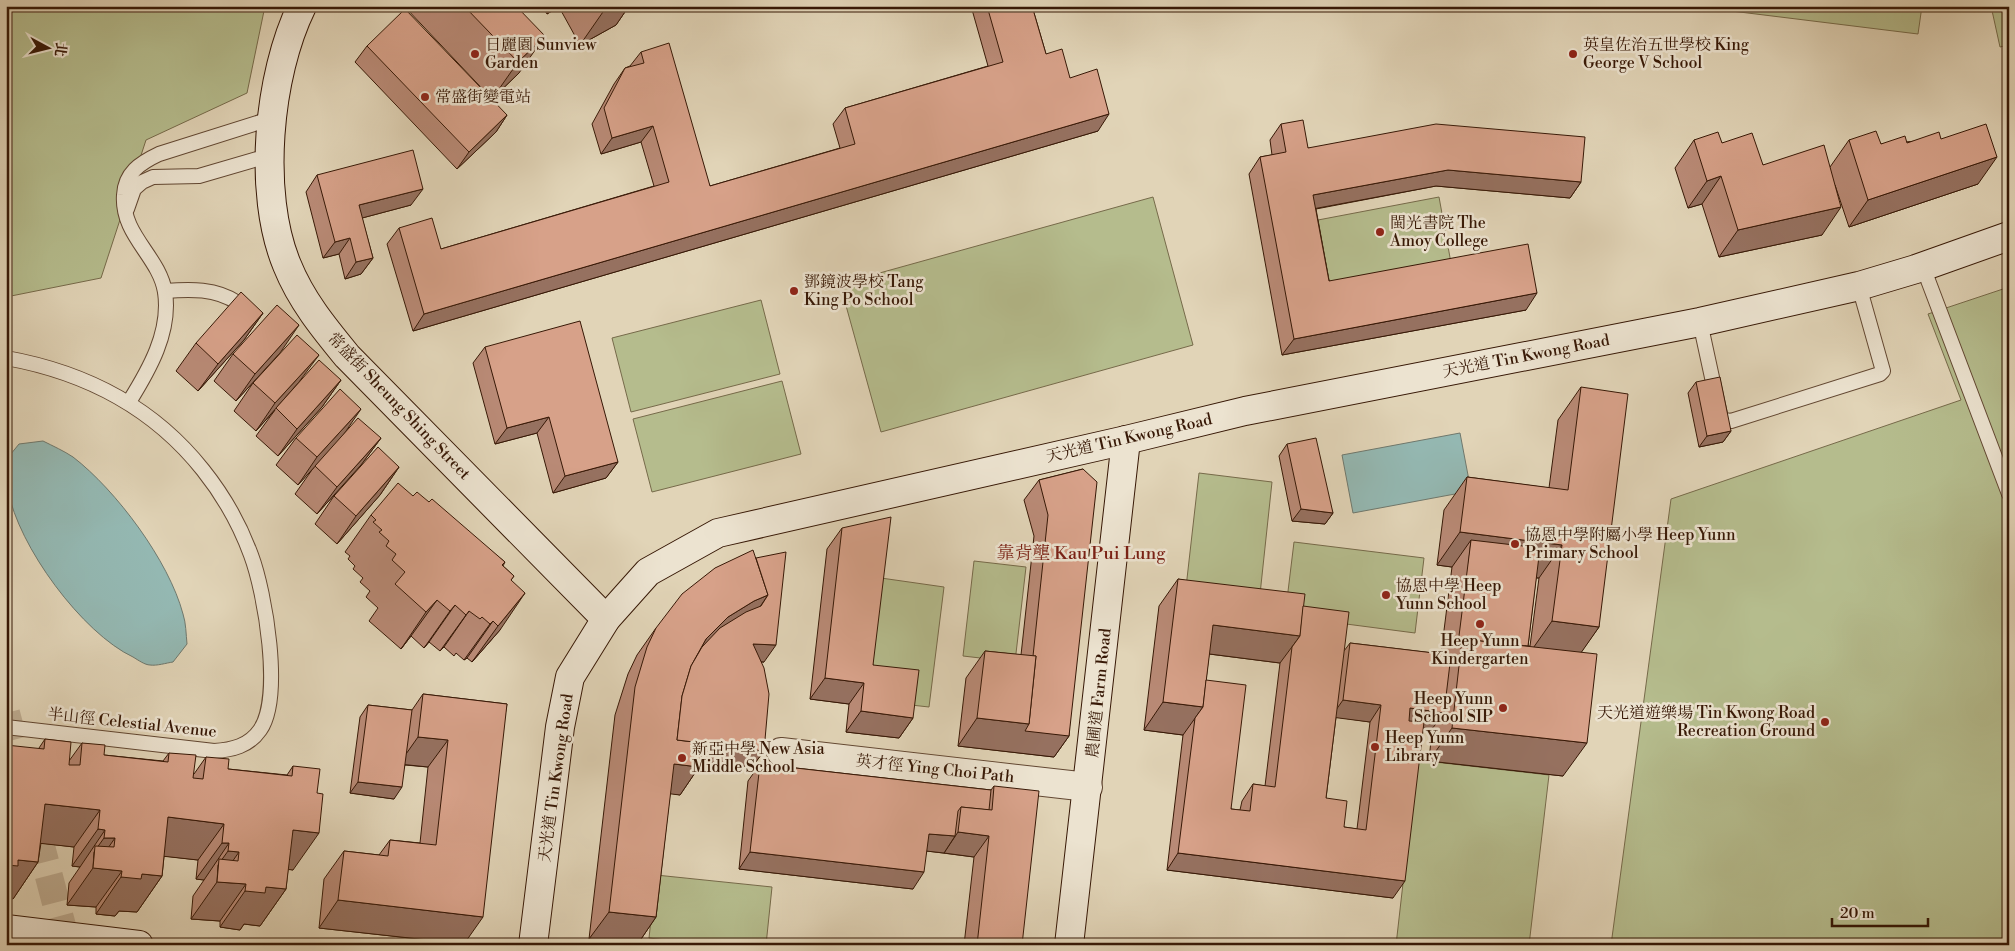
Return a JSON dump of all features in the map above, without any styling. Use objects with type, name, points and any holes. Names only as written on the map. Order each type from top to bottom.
[{"type":"street","name":"常盛街 Sheung Shing Street","points":[[302,6],[284,53],[273,118],[271,155],[273,208],[286,264],[301,294],[323,327],[348,356],[606,619]]},
{"type":"street","name":"天光道 Tin Kwong Road","points":[[533,945],[560,727],[570,677],[606,619],[648,572],[718,533],[1245,411],[1700,322],[1859,286],[1923,267],[2009,236]]},
{"type":"street","name":"農圃道 Farm Road","points":[[1069,945],[1126,440]]},
{"type":"street","name":"英才徑 Ying Choi Path","points":[[781,752],[1088,787]]},
{"type":"street","points":[[6,929],[139,945]]},
{"type":"lane","points":[[129,402],[147,373],[158,349],[164,317],[165,291],[127,222],[123,198],[124,185],[131,172],[142,162],[159,154],[273,118]]},
{"type":"lane","points":[[127,222],[129,201],[134,189],[142,182],[166,176],[189,178],[199,176],[271,155]]},
{"type":"lane","points":[[1923,267],[2009,494]]},
{"type":"lane","points":[[1700,322],[1721,419],[1731,421],[1884,371],[1859,286]]},
{"type":"lane","points":[[165,291],[197,290],[228,296],[238,302]]},
{"type":"lane","name":"半山徑 Celestial Avenue","points":[[6,358],[64,372],[129,402],[168,434],[202,469],[230,509],[252,555],[265,605],[270,639],[270,673],[266,717],[260,730],[242,746],[230,750],[214,751],[6,727]]},
{"type":"green space","points":[[14,6],[265,6],[247,93],[146,140],[101,278],[6,297],[6,28]]},
{"type":"green space","points":[[1691,6],[1922,6],[1918,34]]},
{"type":"green space","points":[[1991,6],[2009,6],[2009,45],[2000,47]]},
{"type":"green space","points":[[1153,197],[1193,345],[881,432],[840,284]]},
{"type":"green space","points":[[1439,197],[1451,263],[1330,285],[1318,220]]},
{"type":"green space","name":"天光道遊樂場 Tin Kwong Road Recreation Ground","points":[[2009,287],[2009,945],[1611,945],[1671,499],[1961,400],[1928,314]]},
{"type":"green space","points":[[761,300],[780,374],[631,412],[612,338]]},
{"type":"green space","points":[[782,381],[801,454],[652,492],[633,419]]},
{"type":"green space","points":[[1199,473],[1272,482],[1258,613],[1184,605]]},
{"type":"green space","points":[[1294,542],[1424,558],[1415,633],[1285,616]]},
{"type":"green space","points":[[974,561],[1026,567],[1015,662],[963,656]]},
{"type":"green space","points":[[881,578],[944,587],[929,707],[866,700]]},
{"type":"green space","points":[[1417,760],[1549,775],[1529,945],[1396,945]]},
{"type":"green space","points":[[656,875],[772,887],[766,945],[711,945],[649,938]]},
{"type":"water","points":[[1460,433],[1471,491],[1353,513],[1342,455]]},
{"type":"water","points":[[43,441],[73,457],[106,488],[139,528],[166,572],[183,614],[187,644],[173,662],[148,665],[113,645],[93,629],[74,608],[55,586],[38,561],[14,512],[7,486],[6,460],[19,444]]},
{"type":"building","points":[[464,6],[516,6],[545,36],[518,62]]},
{"type":"building","points":[[987,6],[1032,6],[1046,54],[1062,49],[1070,78],[1097,69],[1109,114],[424,314],[399,228],[432,218],[441,249],[669,182],[653,126],[612,138],[604,108],[625,68],[644,63],[641,52],[669,43],[710,186],[855,144],[845,108],[1003,62]]},
{"type":"building","name":"常盛街變電站","points":[[405,9],[507,115],[469,152],[367,46]]},
{"type":"building","points":[[1303,120],[1308,148],[1436,124],[1585,137],[1581,182],[1448,170],[1313,195],[1329,281],[1528,244],[1537,293],[1294,339],[1260,157],[1286,152],[1281,124]]},
{"type":"building","points":[[1986,124],[1997,157],[1868,200],[1849,140],[1876,131],[1881,144],[1905,136],[1907,143],[1939,132],[1941,139]]},
{"type":"building","points":[[1718,132],[1722,143],[1752,133],[1763,165],[1824,145],[1841,207],[1738,230],[1721,176],[1707,181],[1694,140]]},
{"type":"building","points":[[413,150],[423,189],[359,205],[373,258],[356,262],[350,238],[335,242],[317,175]]},
{"type":"building","points":[[241,292],[263,313],[218,364],[196,343]]},
{"type":"building","points":[[277,305],[299,325],[255,374],[233,354]]},
{"type":"building","points":[[580,321],[618,462],[565,476],[549,417],[507,428],[485,347]]},
{"type":"building","points":[[297,335],[319,355],[275,403],[253,383]]},
{"type":"building","points":[[319,360],[341,380],[297,429],[276,408]]},
{"type":"building","points":[[1720,377],[1731,431],[1707,436],[1696,382]]},
{"type":"building","points":[[1581,387],[1628,394],[1599,627],[1552,621],[1562,545],[1460,532],[1467,477],[1568,490]]},
{"type":"building","points":[[340,389],[361,409],[317,457],[296,438]]},
{"type":"building","points":[[358,418],[381,438],[337,487],[315,466]]},
{"type":"building","points":[[1316,438],[1333,513],[1301,509],[1287,444]]},
{"type":"building","points":[[378,447],[399,467],[356,516],[334,496]]},
{"type":"building","points":[[1083,469],[1097,482],[1069,736],[1025,731],[1029,724],[1036,656],[1033,656],[1048,515],[1039,480]]},
{"type":"building","points":[[398,483],[413,496],[417,492],[429,502],[432,499],[505,562],[502,565],[514,576],[511,580],[525,593],[498,626],[493,621],[490,624],[482,617],[480,619],[469,611],[466,615],[455,605],[450,611],[437,600],[426,612],[395,584],[405,572],[392,560],[396,554],[386,546],[389,541],[379,532],[382,530],[373,522],[376,520],[371,515]]},
{"type":"building","points":[[891,517],[873,665],[919,670],[913,718],[861,711],[864,683],[825,678],[842,528]]},
{"type":"building","points":[[1471,540],[1540,548],[1528,646],[1462,639],[1458,644]]},
{"type":"building","points":[[753,550],[768,595],[728,617],[706,639],[691,666],[682,696],[677,740],[702,743],[699,767],[674,764],[656,917],[609,912],[635,687],[647,647],[656,628],[682,594],[715,568]]},
{"type":"building","points":[[786,552],[776,645],[753,644],[764,668],[769,694],[764,751],[677,740],[682,696],[691,666],[702,647],[720,628],[746,612],[761,606],[768,595],[756,558]]},
{"type":"building","points":[[1178,579],[1305,594],[1300,636],[1213,625],[1203,707],[1163,702]]},
{"type":"building","points":[[1303,606],[1349,612],[1326,798],[1347,801],[1344,827],[1366,830],[1381,705],[1343,700],[1350,643],[1451,655],[1444,713],[1410,708],[1409,721],[1424,722],[1405,881],[1178,853],[1195,718],[1203,707],[1206,680],[1246,685],[1231,809],[1250,811],[1253,784],[1275,787],[1292,647],[1300,636]]},
{"type":"building","points":[[1462,639],[1597,654],[1587,743],[1452,728]]},
{"type":"building","points":[[985,651],[1036,656],[1029,724],[977,718]]},
{"type":"building","points":[[423,694],[507,704],[483,917],[338,900],[344,851],[388,856],[390,840],[436,845],[448,740],[418,737]]},
{"type":"building","points":[[368,705],[412,710],[402,787],[358,782]]},
{"type":"building","points":[[45,739],[71,742],[69,765],[80,765],[82,743],[105,745],[104,755],[168,762],[169,753],[196,755],[193,778],[203,779],[206,757],[229,759],[228,769],[292,776],[293,766],[320,769],[317,793],[323,794],[319,833],[293,830],[286,889],[266,887],[265,893],[245,891],[246,884],[217,882],[219,859],[238,861],[239,852],[228,851],[229,843],[222,843],[224,824],[168,817],[162,876],[142,874],[141,879],[121,877],[122,871],[93,868],[95,846],[114,847],[115,838],[104,838],[105,830],[98,829],[100,810],[45,804],[38,862],[18,860],[18,866],[6,865],[6,745],[44,749]]},
{"type":"building","points":[[760,764],[991,790],[989,810],[961,807],[958,811],[955,836],[929,834],[924,872],[750,852]]},
{"type":"building","points":[[994,786],[1039,791],[1022,945],[977,945],[989,836],[958,832],[961,807],[992,810]]},
{"type":"building","points":[[892,940],[905,941],[915,945],[878,945]]},
{"type":"building","points":[[6,943],[23,945],[6,945]]},
{"type":"tunnel","points":[[6,713],[67,945]]},
{"type":"place","name":"日麗園 Sunview Garden","points":[[475,54]]},
{"type":"place","name":"英皇佐治五世學校 King George V School","points":[[1573,54]]},
{"type":"place","name":"常盛街變電站","points":[[425,97]]},
{"type":"place","name":"閩光書院 The Amoy College","points":[[1380,232]]},
{"type":"place","name":"鄧鏡波學校 Tang King Po School","points":[[794,291]]},
{"type":"place","name":"協恩中學附屬小學 Heep Yunn Primary School","points":[[1515,544]]},
{"type":"place","name":"協恩中學 Heep Yunn School","points":[[1386,595]]},
{"type":"place","name":"Heep Yunn Kindergarten","points":[[1480,624]]},
{"type":"place","name":"Heep Yunn School SIP","points":[[1503,708]]},
{"type":"place","name":"天光道遊樂場 Tin Kwong Road Recreation Ground","points":[[1825,722]]},
{"type":"place","name":"Heep Yunn Library","points":[[1375,747]]},
{"type":"place","name":"新亞中學 New Asia Middle School","points":[[682,758]]},
{"type":"district","name":"靠背壟 Kau Pui Lung","points":[[1081,553]]}]
